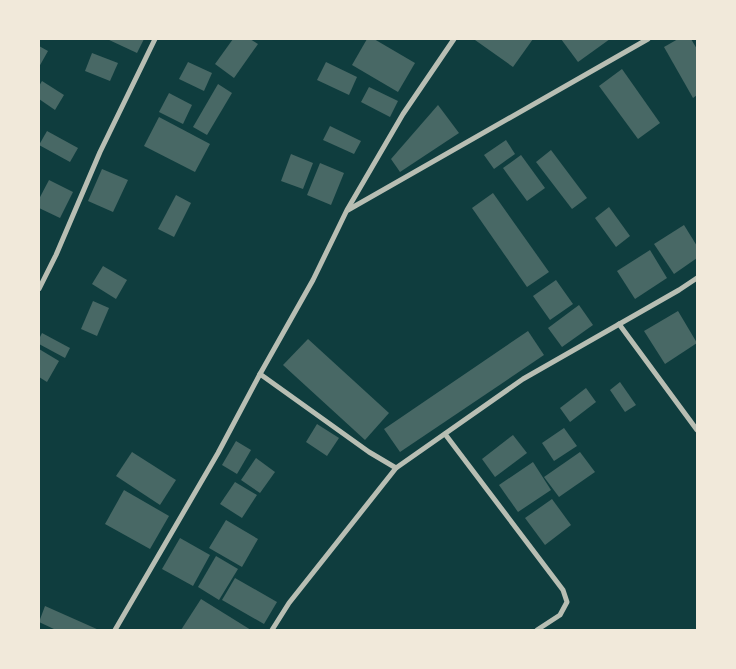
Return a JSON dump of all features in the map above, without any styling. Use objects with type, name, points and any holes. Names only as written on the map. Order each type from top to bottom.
[{"type":"street","points":[[39,289],[100,152],[155,39]]},
{"type":"street","points":[[115,630],[218,453],[313,280],[347,210],[403,114],[454,39]]},
{"type":"street","points":[[347,210],[648,39]]},
{"type":"street","points":[[272,630],[289,603],[396,468],[523,380],[697,278]]},
{"type":"street","points":[[619,324],[697,430]]},
{"type":"street","points":[[260,374],[369,452],[396,468]]},
{"type":"street","points":[[445,434],[563,590],[567,602],[560,615],[537,630]]},
{"type":"building","points":[[107,39],[144,39],[137,53]]},
{"type":"building","points":[[233,39],[250,39],[258,44],[234,78],[215,64]]},
{"type":"building","points":[[367,39],[374,39],[415,63],[398,92],[352,65]]},
{"type":"building","points":[[476,39],[533,39],[513,67]]},
{"type":"building","points":[[561,39],[610,39],[578,62]]},
{"type":"building","points":[[678,39],[691,39],[697,49],[697,95],[693,98],[664,47]]},
{"type":"building","points":[[39,46],[48,51],[39,67]]},
{"type":"building","points":[[92,53],[118,63],[110,81],[85,71]]},
{"type":"building","points":[[188,62],[212,73],[204,91],[179,79]]},
{"type":"building","points":[[326,62],[357,77],[349,95],[317,80]]},
{"type":"building","points":[[622,69],[660,123],[638,139],[599,86]]},
{"type":"building","points":[[42,81],[64,95],[55,110],[39,99],[39,86]]},
{"type":"building","points":[[218,84],[232,93],[207,135],[193,127]]},
{"type":"building","points":[[369,87],[398,101],[390,117],[361,102]]},
{"type":"building","points":[[169,93],[192,105],[183,124],[159,112]]},
{"type":"building","points":[[438,105],[459,133],[400,172],[391,159]]},
{"type":"building","points":[[159,117],[210,144],[195,172],[144,146]]},
{"type":"building","points":[[330,126],[361,141],[354,154],[323,140]]},
{"type":"building","points":[[47,131],[78,148],[70,162],[39,145]]},
{"type":"building","points":[[506,140],[515,154],[494,169],[484,155]]},
{"type":"building","points":[[551,150],[587,198],[572,209],[536,162]]},
{"type":"building","points":[[291,154],[313,163],[303,189],[281,181]]},
{"type":"building","points":[[521,155],[545,188],[527,201],[503,168]]},
{"type":"building","points":[[320,163],[344,173],[331,205],[307,195]]},
{"type":"building","points":[[102,169],[128,180],[113,212],[88,201]]},
{"type":"building","points":[[49,180],[73,192],[60,218],[39,208],[39,199]]},
{"type":"building","points":[[493,193],[549,272],[527,287],[472,208]]},
{"type":"building","points":[[176,195],[191,203],[174,237],[158,229]]},
{"type":"building","points":[[609,207],[630,236],[616,247],[595,218]]},
{"type":"building","points":[[684,225],[697,246],[697,258],[674,274],[654,244]]},
{"type":"building","points":[[650,250],[667,278],[635,299],[617,271]]},
{"type":"building","points":[[103,266],[127,280],[116,299],[92,284]]},
{"type":"building","points":[[556,280],[573,304],[550,320],[533,296]]},
{"type":"building","points":[[93,301],[109,308],[97,336],[81,329]]},
{"type":"building","points":[[579,305],[593,325],[562,347],[548,328]]},
{"type":"building","points":[[678,311],[697,343],[665,364],[644,331]]},
{"type":"building","points":[[528,331],[544,355],[400,452],[384,429]]},
{"type":"building","points":[[42,333],[70,348],[65,358],[39,344]]},
{"type":"building","points":[[308,339],[389,413],[365,440],[283,365]]},
{"type":"building","points":[[39,349],[59,361],[47,382],[39,377]]},
{"type":"building","points":[[620,382],[636,405],[625,412],[610,390]]},
{"type":"building","points":[[586,388],[596,402],[570,422],[560,408]]},
{"type":"building","points":[[317,424],[339,438],[327,456],[306,442]]},
{"type":"building","points":[[564,428],[577,446],[554,461],[542,443]]},
{"type":"building","points":[[513,435],[527,453],[495,477],[482,459]]},
{"type":"building","points":[[236,441],[251,450],[237,474],[222,465]]},
{"type":"building","points":[[132,452],[176,480],[160,505],[116,476]]},
{"type":"building","points":[[580,452],[595,472],[559,497],[544,477]]},
{"type":"building","points":[[256,458],[275,472],[260,493],[241,480]]},
{"type":"building","points":[[533,462],[551,490],[518,512],[499,485]]},
{"type":"building","points":[[235,482],[257,495],[242,518],[220,504]]},
{"type":"building","points":[[124,490],[169,516],[150,549],[105,524]]},
{"type":"building","points":[[552,499],[571,525],[545,545],[525,518]]},
{"type":"building","points":[[226,520],[258,539],[242,567],[209,548]]},
{"type":"building","points":[[180,538],[210,555],[193,586],[162,569]]},
{"type":"building","points":[[216,556],[238,569],[219,600],[198,587]]},
{"type":"building","points":[[235,578],[277,602],[264,624],[222,600]]},
{"type":"building","points":[[201,599],[251,630],[181,630]]},
{"type":"building","points":[[45,606],[99,630],[56,630],[39,622]]}]
